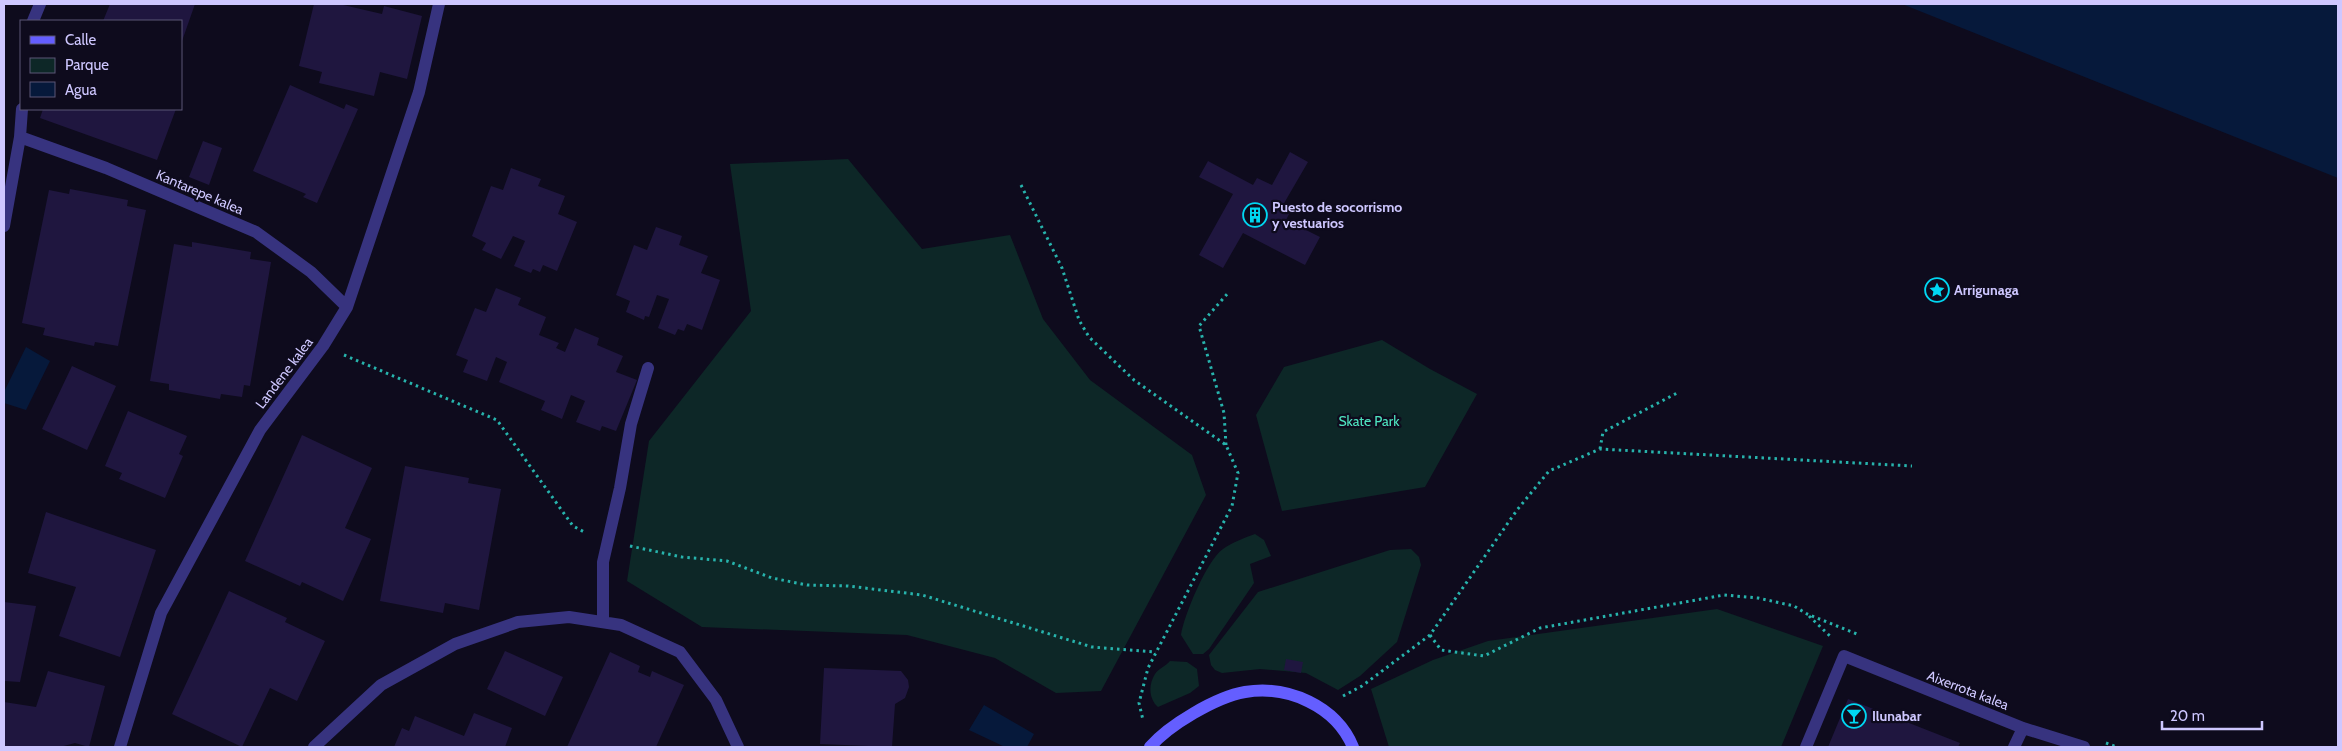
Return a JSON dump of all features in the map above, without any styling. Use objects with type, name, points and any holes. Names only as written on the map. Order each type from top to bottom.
[{"type":"street","points":[[33,20],[40,4]]},
{"type":"street","name":"Landene kalea","points":[[120,747],[161,613],[260,430],[323,346],[347,307],[419,92],[439,4]]},
{"type":"street","points":[[4,226],[20,137],[22,110]]},
{"type":"street","name":"Kantarepe kalea","points":[[20,137],[106,168],[256,232],[311,272],[347,307]]},
{"type":"street","points":[[603,622],[602,562],[631,424],[648,368]]},
{"type":"street","points":[[314,747],[381,685],[455,644],[518,622],[569,617],[621,625],[680,652],[716,700],[738,747]]},
{"type":"street","points":[[1806,747],[1844,656]]},
{"type":"street","name":"Aixerrota kalea","points":[[1844,656],[2023,728],[2084,747]]},
{"type":"street","points":[[1151,745],[1213,703],[1244,692],[1263,691],[1297,696],[1324,709],[1348,735],[1353,747]]},
{"type":"street","points":[[2014,747],[2023,728]]},
{"type":"path","points":[[1021,186],[1062,268],[1079,320],[1089,337],[1134,380],[1226,445]]},
{"type":"path","points":[[1151,745],[1139,703],[1148,668],[1232,506],[1238,473],[1226,445],[1224,413],[1199,326],[1228,293]]},
{"type":"path","points":[[323,346],[497,420],[573,526],[598,539],[682,557],[727,561],[772,578],[807,585],[848,586],[922,595],[1092,647],[1156,652]]},
{"type":"path","points":[[1600,449],[1603,432],[1679,392]]},
{"type":"path","points":[[1324,709],[1334,700],[1362,686],[1430,635],[1517,510],[1549,471],[1600,449],[1912,466]]},
{"type":"path","points":[[1430,635],[1441,650],[1484,656],[1540,628],[1724,595],[1758,598],[1794,606],[1807,614],[1832,639],[1844,656]]},
{"type":"green space","points":[[848,159],[922,249],[1010,235],[1043,319],[1090,380],[1192,455],[1206,495],[1101,691],[1056,693],[995,658],[907,635],[702,627],[627,581],[649,441],[751,311],[730,164]]},
{"type":"green space","name":"Skate Park","points":[[1382,340],[1477,394],[1425,487],[1282,511],[1256,415],[1284,367]]},
{"type":"green space","points":[[1255,534],[1264,540],[1271,556],[1250,564],[1254,583],[1209,649],[1203,654],[1193,654],[1181,635],[1191,602],[1203,576],[1210,564],[1223,549]]},
{"type":"green space","points":[[1411,549],[1419,557],[1421,565],[1397,642],[1360,676],[1338,690],[1306,673],[1260,669],[1222,673],[1215,670],[1211,665],[1209,655],[1258,592],[1390,550]]},
{"type":"green space","points":[[1717,609],[1823,646],[1781,747],[1389,747],[1371,689],[1433,660],[1488,641]]},
{"type":"green space","points":[[1170,661],[1187,662],[1197,669],[1199,686],[1190,693],[1158,707],[1151,696],[1151,683],[1156,672]]},
{"type":"water","points":[[1902,4],[2338,4],[2338,178]]},
{"type":"water","points":[[26,347],[50,361],[26,410],[4,403],[4,392]]},
{"type":"water","points":[[984,705],[1034,734],[1027,747],[1005,747],[969,730]]},
{"type":"building","points":[[110,4],[195,4],[182,41],[182,20],[103,20]]},
{"type":"building","points":[[314,4],[339,4],[382,14],[384,6],[422,16],[407,79],[380,72],[374,96],[319,83],[322,72],[299,66]]},
{"type":"building","points":[[290,85],[344,109],[346,104],[358,109],[317,203],[303,197],[306,194],[253,171]]},
{"type":"building","points":[[43,110],[176,110],[157,160],[40,118]]},
{"type":"building","points":[[203,141],[222,148],[209,185],[189,177]]},
{"type":"building","name":"Puesto de socorrismo y vestuarios","points":[[1290,152],[1308,162],[1283,205],[1291,210],[1286,220],[1320,237],[1305,265],[1243,233],[1223,268],[1199,255],[1233,194],[1199,177],[1208,161],[1253,185],[1257,178],[1272,185]]},
{"type":"building","points":[[511,168],[541,179],[538,186],[565,196],[558,214],[577,222],[557,271],[543,265],[540,272],[533,269],[531,273],[514,266],[525,241],[513,236],[501,259],[482,250],[486,243],[472,236],[491,186],[503,190]]},
{"type":"building","points":[[70,189],[128,200],[127,206],[146,210],[118,346],[95,342],[94,346],[43,335],[45,328],[22,323],[49,190],[69,194]]},
{"type":"building","points":[[656,227],[682,236],[679,245],[708,256],[701,273],[720,280],[702,330],[687,324],[684,331],[678,329],[675,335],[658,328],[669,299],[657,295],[649,317],[645,316],[644,320],[626,312],[630,301],[616,295],[634,245],[647,250]]},
{"type":"building","points":[[192,242],[251,252],[250,259],[271,262],[250,386],[244,385],[242,397],[221,394],[220,399],[169,390],[169,384],[150,381],[174,244],[192,247]]},
{"type":"building","points":[[496,288],[521,298],[518,305],[546,317],[539,335],[559,343],[556,348],[565,352],[575,328],[599,338],[597,345],[623,356],[616,372],[637,380],[616,431],[602,426],[600,431],[576,422],[585,401],[571,395],[562,419],[541,410],[545,401],[499,382],[507,362],[496,357],[487,381],[463,372],[468,360],[456,355],[475,308],[486,312]]},
{"type":"building","points":[[72,366],[116,386],[87,450],[42,429]]},
{"type":"building","points":[[128,411],[187,436],[179,454],[183,456],[165,498],[119,479],[122,473],[105,466]]},
{"type":"building","points":[[302,435],[372,468],[345,528],[371,539],[343,601],[302,582],[300,586],[245,561]]},
{"type":"building","points":[[405,466],[469,478],[468,483],[501,489],[479,610],[445,603],[443,613],[380,601]]},
{"type":"building","points":[[46,512],[156,550],[120,657],[59,636],[76,587],[28,573]]},
{"type":"building","points":[[229,591],[287,618],[285,622],[325,641],[297,701],[270,688],[242,747],[172,714]]},
{"type":"building","points":[[4,602],[36,606],[20,682],[4,681]]},
{"type":"building","points":[[505,651],[563,677],[545,716],[487,689]]},
{"type":"building","points":[[610,652],[640,666],[638,672],[650,677],[652,671],[684,685],[656,747],[567,747]]},
{"type":"building","points":[[1286,659],[1303,662],[1301,673],[1284,670]]},
{"type":"building","points":[[824,668],[901,671],[908,680],[909,687],[905,698],[895,704],[892,747],[820,744]]},
{"type":"building","points":[[48,671],[105,686],[89,747],[75,743],[60,747],[4,747],[4,702],[36,707]]},
{"type":"building","points":[[1848,699],[1960,743],[1958,747],[1828,747]]},
{"type":"building","points":[[474,713],[512,728],[505,747],[394,747],[402,728],[409,731],[415,716],[464,736]]},
{"type":"place","name":"Puesto de socorrismo y vestuarios","points":[[1255,215]]},
{"type":"place","name":"Arrigunaga","points":[[1937,290]]},
{"type":"place","name":"Ilunabar","points":[[1854,716]]}]
